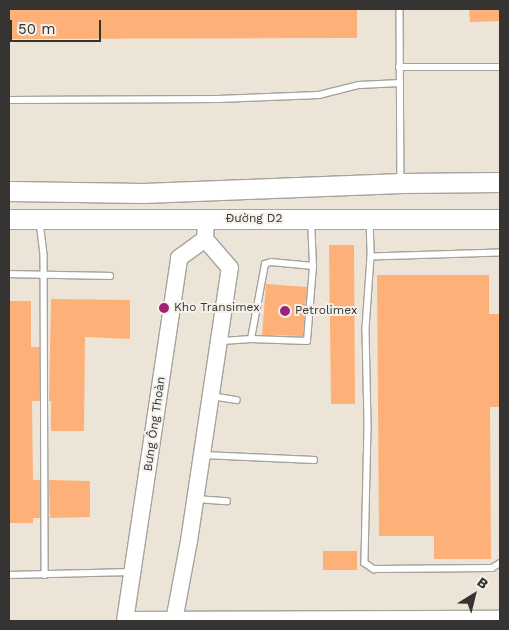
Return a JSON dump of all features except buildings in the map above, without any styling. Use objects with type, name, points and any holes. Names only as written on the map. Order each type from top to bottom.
[{"type":"main road","points":[[457,183],[471,175],[500,174]]},
{"type":"main road","points":[[9,191],[143,193],[207,191],[301,187],[310,179],[356,177],[372,184],[500,182]]},
{"type":"main road","points":[[9,182],[121,184],[143,193]]},
{"type":"main road","points":[[206,220],[207,191]]},
{"type":"main road","name":"Đường D2","points":[[9,219],[500,219]]},
{"type":"street","points":[[174,619],[196,499],[230,268],[205,239],[206,220]]},
{"type":"street","name":"Bưng Ông Thoàn","points":[[125,619],[179,258],[205,239]]},
{"type":"street","points":[[125,619],[500,616]]},
{"type":"lane","points":[[400,9],[399,67],[402,183]]},
{"type":"lane","points":[[399,67],[500,67]]},
{"type":"lane","points":[[9,100],[218,99],[319,95],[359,85],[400,83]]},
{"type":"lane","points":[[370,218],[372,257],[366,329],[368,427],[365,562],[374,569],[492,568],[500,564]]},
{"type":"lane","points":[[40,219],[44,274],[45,575]]},
{"type":"lane","points":[[220,341],[251,338],[307,341],[309,336],[313,266],[310,219]]},
{"type":"lane","points":[[372,257],[500,254]]},
{"type":"lane","points":[[251,338],[265,264],[271,262],[313,266]]},
{"type":"lane","points":[[9,274],[110,276]]},
{"type":"lane","points":[[212,396],[237,400]]},
{"type":"lane","points":[[203,455],[314,460]]},
{"type":"lane","points":[[196,499],[228,501]]},
{"type":"lane","points":[[9,575],[133,572]]},
{"type":"shaded area","points":[[9,9],[500,9],[500,621],[9,621]]},
{"type":"place","name":"Kho Transimex","points":[[164,308]]},
{"type":"place","name":"Petrolimex","points":[[285,311]]}]
